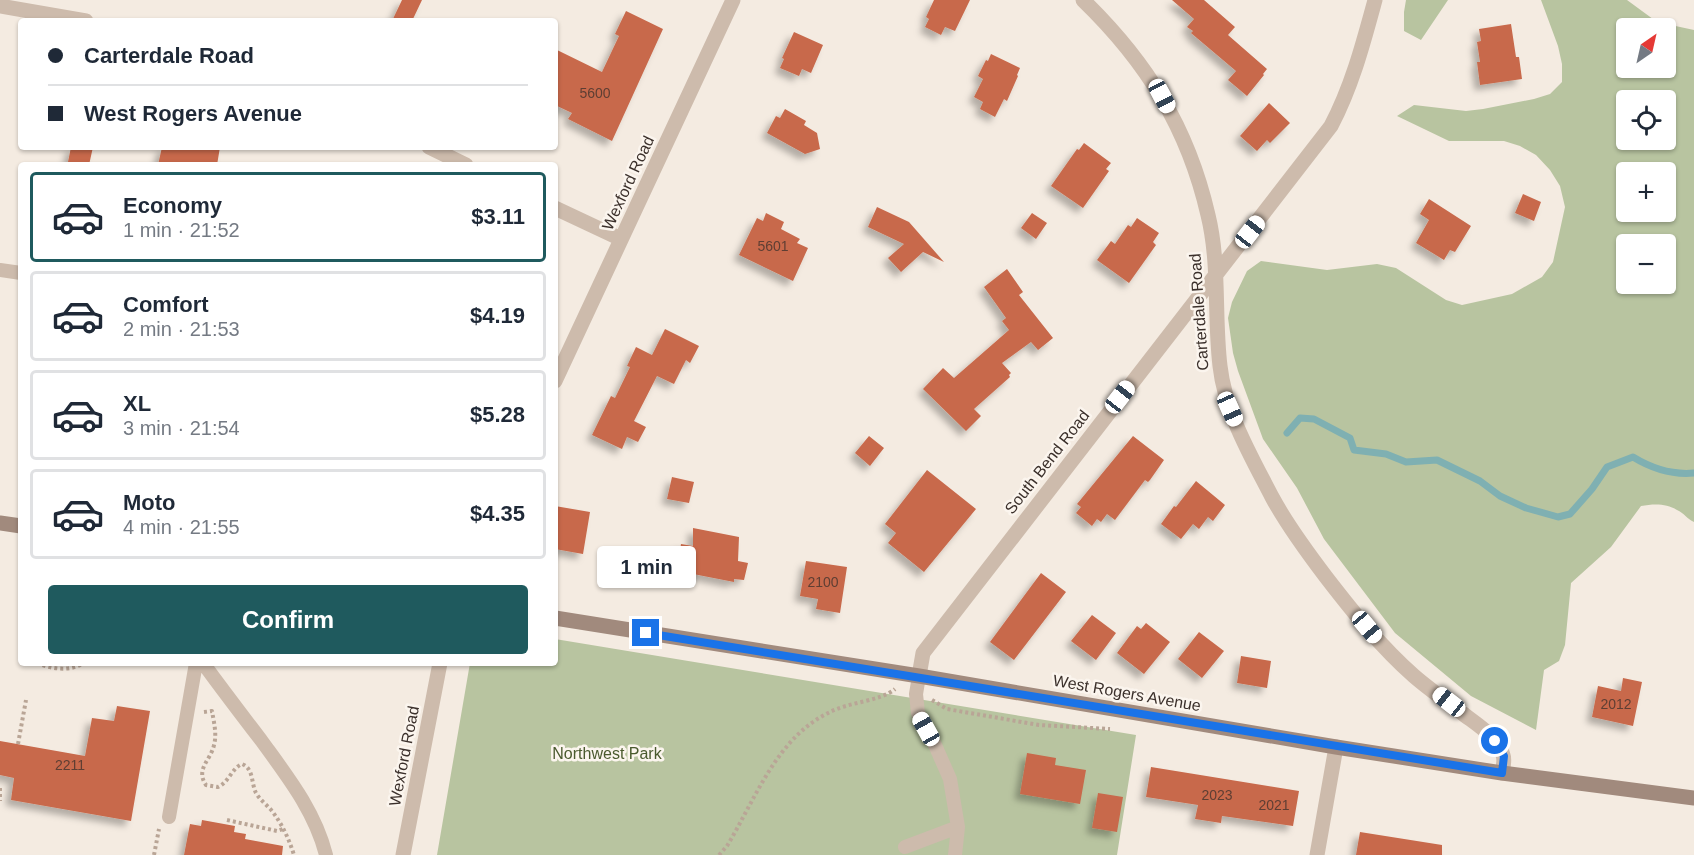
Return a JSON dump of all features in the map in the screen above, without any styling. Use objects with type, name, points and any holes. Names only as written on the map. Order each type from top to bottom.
[{"type":"street","name":"Wexford Road","points":[[558,375],[733,0]]},
{"type":"street","name":"Carterdale Road","points":[[1083,0],[1126,45],[1154,82],[1177,125],[1196,172],[1209,216],[1216,275],[1220,367],[1230,409],[1250,455],[1274,501],[1305,549],[1379,642],[1415,677],[1482,728],[1495,741],[1504,756],[1502,773]]},
{"type":"street","name":"South Bend Road","points":[[919,676],[923,653],[1331,126],[1355,72],[1375,0]]},
{"type":"street","points":[[0,6],[69,18]]},
{"type":"street","points":[[435,150],[460,162]]},
{"type":"street","points":[[558,209],[621,239]]},
{"type":"street","points":[[0,523],[18,526]]},
{"type":"street","name":"West Rogers Avenue","points":[[558,618],[919,676],[1335,747],[1502,773],[1694,798]]},
{"type":"street","name":"Wexford Road","points":[[403,855],[439,666]]},
{"type":"street","points":[[1317,855],[1335,747]]},
{"type":"lane","points":[[0,270],[18,273]]},
{"type":"lane","points":[[169,817],[195,666]]},
{"type":"lane","points":[[205,666],[285,772],[310,812],[322,838],[326,855]]},
{"type":"lane","points":[[919,676],[916,694],[918,713],[950,779],[958,827],[955,855]]},
{"type":"lane","points":[[905,847],[958,827]]},
{"type":"path","points":[[44,666],[58,669],[75,666]]},
{"type":"path","points":[[719,855],[733,836],[781,752],[794,737],[812,721],[849,703],[887,696]]},
{"type":"path","points":[[18,744],[26,700]]},
{"type":"path","points":[[933,700],[947,709],[1039,725],[1118,730]]},
{"type":"path","points":[[198,712],[212,711],[216,734],[213,751],[202,768],[202,780],[206,785],[218,788],[228,780],[236,767],[246,765],[257,794],[274,814],[294,855]]},
{"type":"path","points":[[0,788],[0,801]]},
{"type":"path","points":[[227,819],[277,831],[283,829]]},
{"type":"green space","points":[[1406,0],[1448,0],[1421,40],[1404,31]]},
{"type":"green space","points":[[1541,0],[1627,0],[1652,18],[1616,18],[1616,78],[1676,78],[1676,26],[1694,30],[1694,522],[1668,506],[1641,506],[1611,547],[1571,583],[1565,645],[1559,661],[1544,670],[1536,730],[1471,696],[1395,633],[1324,539],[1297,488],[1263,439],[1238,371],[1228,318],[1232,302],[1247,271],[1261,261],[1327,270],[1377,264],[1396,268],[1446,300],[1462,305],[1512,294],[1542,277],[1553,262],[1565,207],[1560,186],[1550,170],[1536,155],[1520,146],[1504,141],[1449,141],[1397,116],[1414,105],[1466,111],[1550,94],[1562,82],[1562,64],[1558,46]]},
{"type":"green space","name":"Northwest Park","points":[[558,639],[1136,735],[1117,855],[437,855],[469,666],[558,666]]},
{"type":"building","points":[[402,0],[422,0],[413,18],[393,18]]},
{"type":"building","points":[[934,0],[970,0],[955,31],[945,27],[941,35],[925,27],[929,19],[926,17]]},
{"type":"building","points":[[1172,0],[1204,0],[1235,27],[1228,35],[1267,69],[1247,96],[1228,80],[1236,71],[1191,33],[1193,31],[1187,27],[1194,19]]},
{"type":"building","points":[[626,11],[663,29],[612,141],[568,119],[572,113],[558,106],[558,50],[602,72],[619,36],[615,34]]},
{"type":"building","points":[[1511,24],[1522,79],[1480,85],[1477,62],[1480,62],[1477,42],[1481,41],[1479,29]]},
{"type":"building","points":[[794,32],[823,45],[811,73],[802,69],[799,76],[780,68]]},
{"type":"building","points":[[991,54],[1020,68],[1007,101],[1004,99],[995,117],[980,109],[983,102],[974,97],[983,79],[978,76]]},
{"type":"building","points":[[1269,103],[1290,123],[1270,143],[1267,140],[1257,151],[1240,136]]},
{"type":"building","points":[[785,109],[806,121],[804,125],[817,133],[820,149],[805,154],[767,133],[776,116],[780,118]]},
{"type":"building","points":[[1084,143],[1111,163],[1106,169],[1109,171],[1083,208],[1051,186],[1077,149],[1079,150]]},
{"type":"building","points":[[70,150],[92,150],[90,162],[68,162]]},
{"type":"building","points":[[161,150],[220,150],[218,162],[159,162]]},
{"type":"building","points":[[1523,194],[1541,202],[1534,221],[1515,213]]},
{"type":"building","points":[[1429,199],[1471,226],[1455,252],[1450,250],[1444,260],[1416,243],[1429,220],[1420,214]]},
{"type":"building","points":[[877,207],[909,222],[944,262],[923,252],[901,272],[888,258],[904,244],[868,227]]},
{"type":"building","points":[[766,213],[784,222],[781,229],[800,239],[797,243],[808,248],[793,281],[739,255],[757,218],[763,221]]},
{"type":"building","points":[[1032,213],[1047,223],[1036,239],[1021,228]]},
{"type":"building","points":[[1137,218],[1159,233],[1153,242],[1156,245],[1129,283],[1097,260],[1111,241],[1115,244],[1128,225],[1131,227]]},
{"type":"building","points":[[1007,269],[1023,292],[1019,295],[1053,338],[1038,350],[1031,342],[1002,363],[1011,373],[1010,377],[974,409],[981,416],[966,431],[923,389],[943,368],[954,378],[1009,330],[1002,321],[1006,318],[984,287]]},
{"type":"building","points":[[665,329],[699,346],[690,363],[686,360],[674,384],[657,376],[634,421],[646,427],[638,442],[627,437],[622,449],[592,435],[611,396],[615,398],[630,367],[627,366],[636,347],[652,355]]},
{"type":"building","points":[[869,436],[884,448],[870,466],[855,453]]},
{"type":"building","points":[[1133,436],[1164,460],[1150,480],[1148,482],[1145,480],[1115,520],[1107,514],[1101,522],[1097,519],[1092,526],[1076,513],[1081,507],[1077,504]]},
{"type":"building","points":[[927,470],[976,509],[924,572],[888,543],[896,533],[885,524]]},
{"type":"building","points":[[672,477],[694,482],[689,503],[667,499]]},
{"type":"building","points":[[1196,481],[1225,505],[1213,521],[1208,517],[1199,529],[1193,524],[1181,539],[1161,524]]},
{"type":"building","points":[[558,507],[590,512],[583,554],[558,550]]},
{"type":"building","points":[[693,528],[739,537],[738,561],[748,563],[744,580],[734,579],[734,582],[677,569],[681,544],[693,546]]},
{"type":"building","points":[[806,561],[847,567],[840,613],[816,609],[818,599],[800,596]]},
{"type":"building","points":[[1041,573],[1066,592],[1014,660],[990,642]]},
{"type":"building","points":[[1092,615],[1116,633],[1096,660],[1071,641]]},
{"type":"building","points":[[1146,623],[1170,642],[1144,674],[1117,653],[1137,626],[1141,629]]},
{"type":"building","points":[[1199,632],[1224,651],[1202,678],[1178,659]]},
{"type":"building","points":[[1241,656],[1271,661],[1267,688],[1237,683]]},
{"type":"building","points":[[1623,678],[1642,682],[1633,726],[1592,717],[1598,686],[1621,691]]},
{"type":"building","points":[[117,706],[150,711],[131,821],[11,800],[14,778],[0,775],[0,741],[85,756],[92,718],[114,721]]},
{"type":"building","points":[[1027,753],[1056,758],[1055,765],[1086,770],[1080,804],[1020,794]]},
{"type":"building","points":[[1151,767],[1299,791],[1293,826],[1222,816],[1221,823],[1195,819],[1198,805],[1146,797]]},
{"type":"building","points":[[1098,793],[1123,797],[1117,832],[1092,828]]},
{"type":"building","points":[[202,820],[235,826],[234,832],[246,834],[245,839],[283,846],[282,855],[184,855],[190,824],[201,826]]},
{"type":"building","points":[[1360,832],[1442,845],[1442,855],[1356,855]]},
{"type":"waterway","points":[[1287,433],[1300,418],[1314,419],[1350,438],[1354,450],[1386,454],[1406,462],[1437,460],[1480,481],[1500,496],[1526,508],[1558,517],[1570,514],[1592,489],[1607,467],[1633,457],[1662,470],[1694,473]]},
{"type":"route","points":[[646,633],[1502,773],[1504,756],[1495,741]]}]
